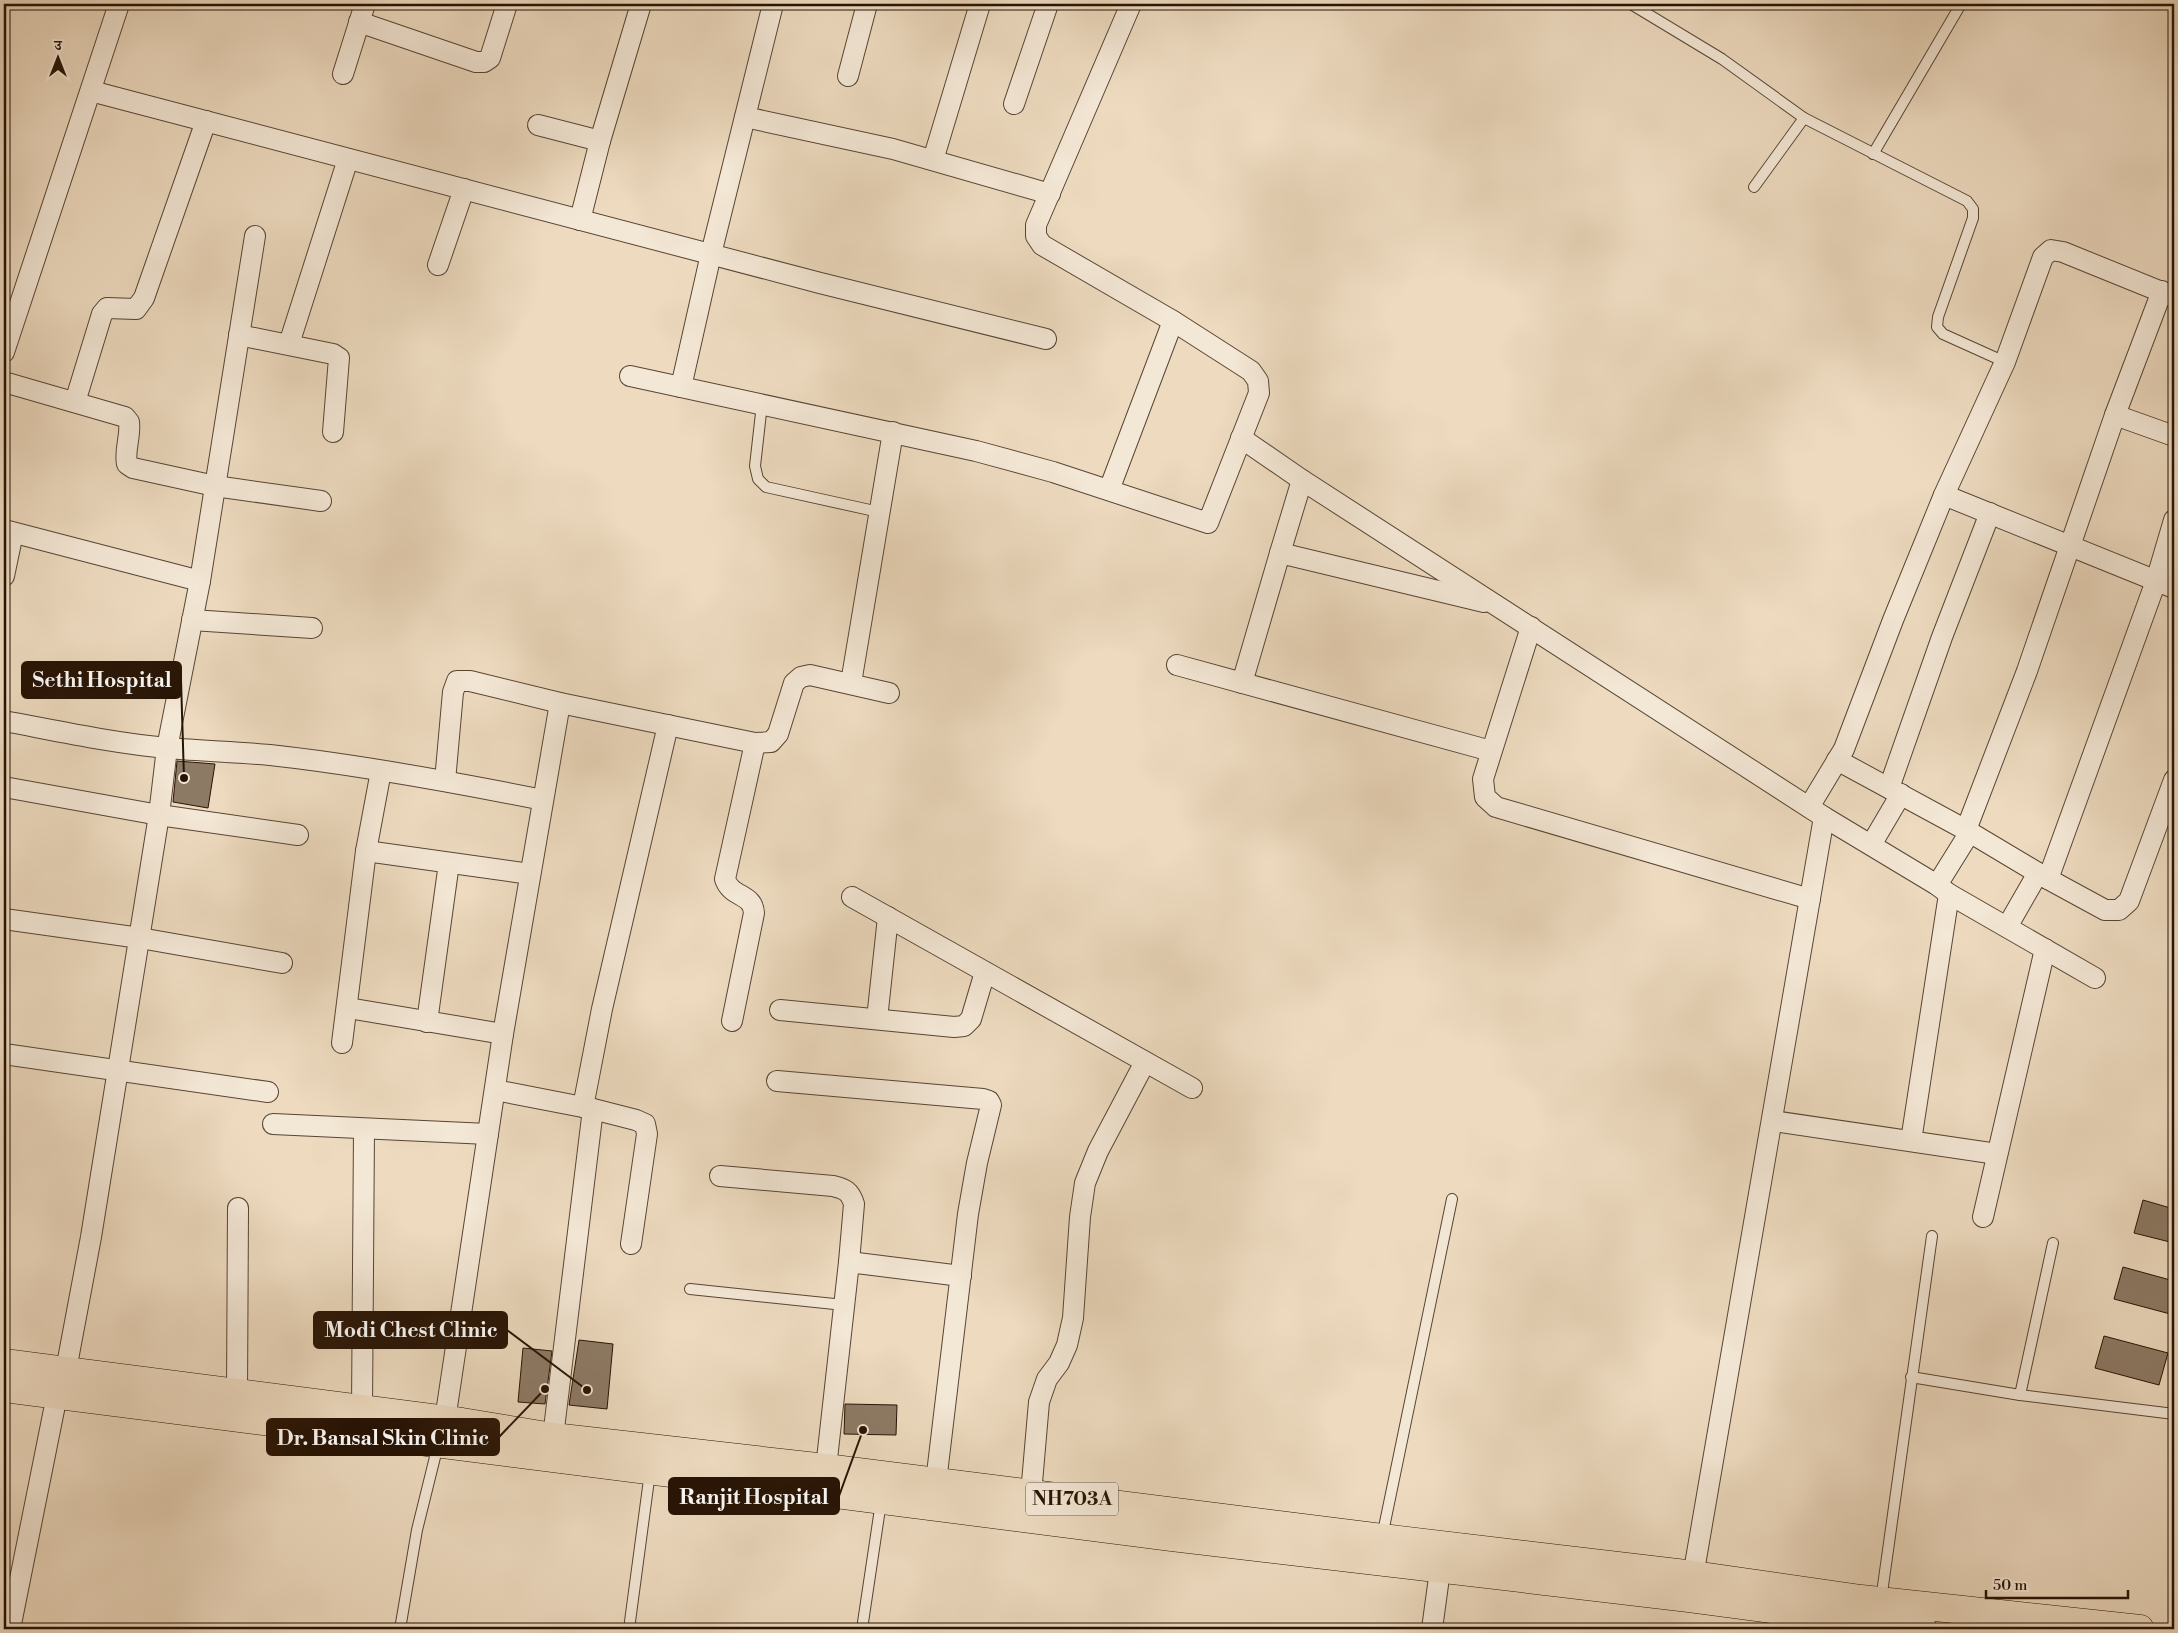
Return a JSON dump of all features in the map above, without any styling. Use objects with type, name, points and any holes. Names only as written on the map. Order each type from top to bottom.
[{"type":"highway","name":"NH703A","points":[[4,1364],[61,1382],[442,1432],[650,1471],[1440,1570],[1881,1600],[2140,1629]]},
{"type":"highway","name":"NH703A","points":[[4,1388],[61,1382],[237,1393],[362,1409],[442,1432],[553,1437],[826,1468],[1382,1538],[1691,1586],[1923,1629]]},
{"type":"street","points":[[4,352],[9,320],[91,91],[119,4]]},
{"type":"street","points":[[343,74],[362,13],[476,62],[484,62],[490,58],[507,4]]},
{"type":"street","points":[[580,220],[600,141],[641,4]]},
{"type":"street","points":[[681,387],[711,254],[773,4]]},
{"type":"street","points":[[848,76],[867,4]]},
{"type":"street","points":[[933,160],[980,4]]},
{"type":"street","points":[[1014,104],[1048,4]]},
{"type":"street","points":[[630,376],[976,450],[1109,490],[1208,523],[1259,393],[1258,381],[1251,371],[1173,321],[1042,245],[1036,236],[1036,225],[1131,4]]},
{"type":"street","points":[[91,91],[580,220],[1046,339]]},
{"type":"street","points":[[745,117],[933,160],[1050,194]]},
{"type":"street","points":[[75,402],[102,314],[108,308],[115,307],[130,310],[140,306],[206,121]]},
{"type":"street","points":[[538,124],[600,141]]},
{"type":"street","points":[[288,344],[348,159]]},
{"type":"street","points":[[438,265],[464,189]]},
{"type":"street","points":[[10,1629],[91,1238],[140,938],[159,815],[167,748],[200,581],[255,236]]},
{"type":"street","points":[[1691,1586],[1730,1352],[1773,1121],[1810,899],[1816,812],[1837,760],[1844,749],[1893,620],[1944,495],[2005,362],[2043,257],[2051,250],[2063,252],[2168,294],[2115,415],[2027,671],[1968,831],[1943,889],[1911,1141]]},
{"type":"street","points":[[1109,490],[1173,321]]},
{"type":"street","points":[[239,335],[333,354],[339,358],[333,432]]},
{"type":"street","points":[[4,382],[125,417],[130,422],[125,457],[127,464],[133,468],[215,486],[321,501]]},
{"type":"street","points":[[2115,415],[2174,436]]},
{"type":"street","points":[[851,683],[893,432]]},
{"type":"street","points":[[1241,438],[1302,480],[1816,812],[2095,978]]},
{"type":"street","points":[[1242,683],[1302,480]]},
{"type":"street","points":[[1944,495],[2070,544],[2165,584]]},
{"type":"street","points":[[1871,845],[1895,791],[1942,637],[1990,513]]},
{"type":"street","points":[[2007,927],[2043,876],[2165,584],[2174,520]]},
{"type":"street","points":[[4,576],[8,531],[200,581]]},
{"type":"street","points":[[1280,553],[1499,606]]},
{"type":"street","points":[[192,620],[312,628]]},
{"type":"street","points":[[1531,627],[1483,779],[1485,797],[1496,807],[1810,899]]},
{"type":"street","points":[[1177,665],[1491,751]]},
{"type":"street","points":[[446,781],[453,692],[457,681],[470,681],[560,703],[755,743],[772,742],[778,734],[794,683],[801,677],[810,675],[889,693]]},
{"type":"street","points":[[442,1432],[496,1090],[503,1034],[560,703]]},
{"type":"street","points":[[4,721],[101,740],[167,748],[270,755],[381,771],[446,781],[543,800]]},
{"type":"street","points":[[553,1437],[588,1108],[602,1009],[668,725]]},
{"type":"street","points":[[732,1021],[754,913],[753,906],[749,900],[733,892],[725,878],[755,743]]},
{"type":"street","points":[[1837,760],[1968,831],[2043,876],[2105,910],[2119,910],[2129,901],[2174,780]]},
{"type":"street","points":[[342,1043],[348,1008],[366,851],[381,771]]},
{"type":"street","points":[[4,787],[159,815],[298,836]]},
{"type":"street","points":[[366,851],[530,874]]},
{"type":"street","points":[[427,1022],[449,863]]},
{"type":"street","points":[[852,897],[1192,1088]]},
{"type":"street","points":[[877,1019],[888,917]]},
{"type":"street","points":[[4,920],[140,938],[282,963]]},
{"type":"street","points":[[1983,1217],[2045,949]]},
{"type":"street","points":[[780,1010],[954,1027],[964,1026],[970,1019],[985,972]]},
{"type":"street","points":[[348,1008],[503,1034]]},
{"type":"street","points":[[4,1054],[268,1092]]},
{"type":"street","points":[[1031,1494],[1039,1402],[1047,1379],[1059,1363],[1067,1345],[1073,1318],[1080,1217],[1085,1183],[1098,1151],[1145,1062]]},
{"type":"street","points":[[777,1081],[950,1095],[983,1099],[989,1101],[992,1105],[977,1163],[968,1214],[936,1482]]},
{"type":"street","points":[[496,1090],[588,1108],[645,1124],[647,1134],[631,1244]]},
{"type":"street","points":[[1773,1121],[1997,1154]]},
{"type":"street","points":[[273,1124],[488,1134]]},
{"type":"street","points":[[362,1409],[364,1128]]},
{"type":"street","points":[[720,1176],[833,1186],[845,1189],[851,1195],[854,1204],[849,1262],[826,1468]]},
{"type":"street","points":[[237,1393],[238,1208]]},
{"type":"street","points":[[849,1262],[961,1276]]},
{"type":"street","points":[[1432,1629],[1440,1570]]},
{"type":"lane","points":[[1631,4],[1722,59],[1804,118],[1967,201],[1973,209],[1973,218],[1938,317],[1938,327],[1943,334],[2005,362]]},
{"type":"lane","points":[[1873,154],[1961,4]]},
{"type":"lane","points":[[1754,187],[1804,118]]},
{"type":"lane","points":[[762,404],[755,466],[758,479],[766,487],[879,512]]},
{"type":"lane","points":[[1382,1538],[1452,1199]]},
{"type":"lane","points":[[1881,1600],[1932,1236]]},
{"type":"lane","points":[[2020,1395],[2053,1242]]},
{"type":"lane","points":[[690,1289],[844,1305]]},
{"type":"lane","points":[[1911,1377],[2020,1395],[2174,1414]]},
{"type":"lane","points":[[400,1629],[417,1530],[442,1432]]},
{"type":"lane","points":[[629,1629],[650,1471]]},
{"type":"lane","points":[[862,1629],[882,1500]]},
{"type":"building","points":[[177,761],[215,764],[208,808],[173,802]]},
{"type":"building","points":[[2143,1200],[2174,1209],[2174,1243],[2134,1233]]},
{"type":"building","points":[[2123,1267],[2174,1281],[2174,1315],[2114,1299]]},
{"type":"building","points":[[2104,1336],[2168,1353],[2159,1385],[2095,1368]]},
{"type":"building","points":[[579,1340],[613,1344],[607,1409],[569,1405]]},
{"type":"building","points":[[523,1348],[552,1351],[545,1404],[518,1402]]},
{"type":"building","points":[[845,1404],[897,1405],[896,1435],[844,1434]]},
{"type":"place","name":"Sethi Hospital","points":[[184,778]]},
{"type":"place","name":"Dr. Bansal Skin Clinic","points":[[545,1389]]},
{"type":"place","name":"Modi Chest Clinic","points":[[587,1390]]},
{"type":"place","name":"Ranjit Hospital","points":[[863,1430]]}]
